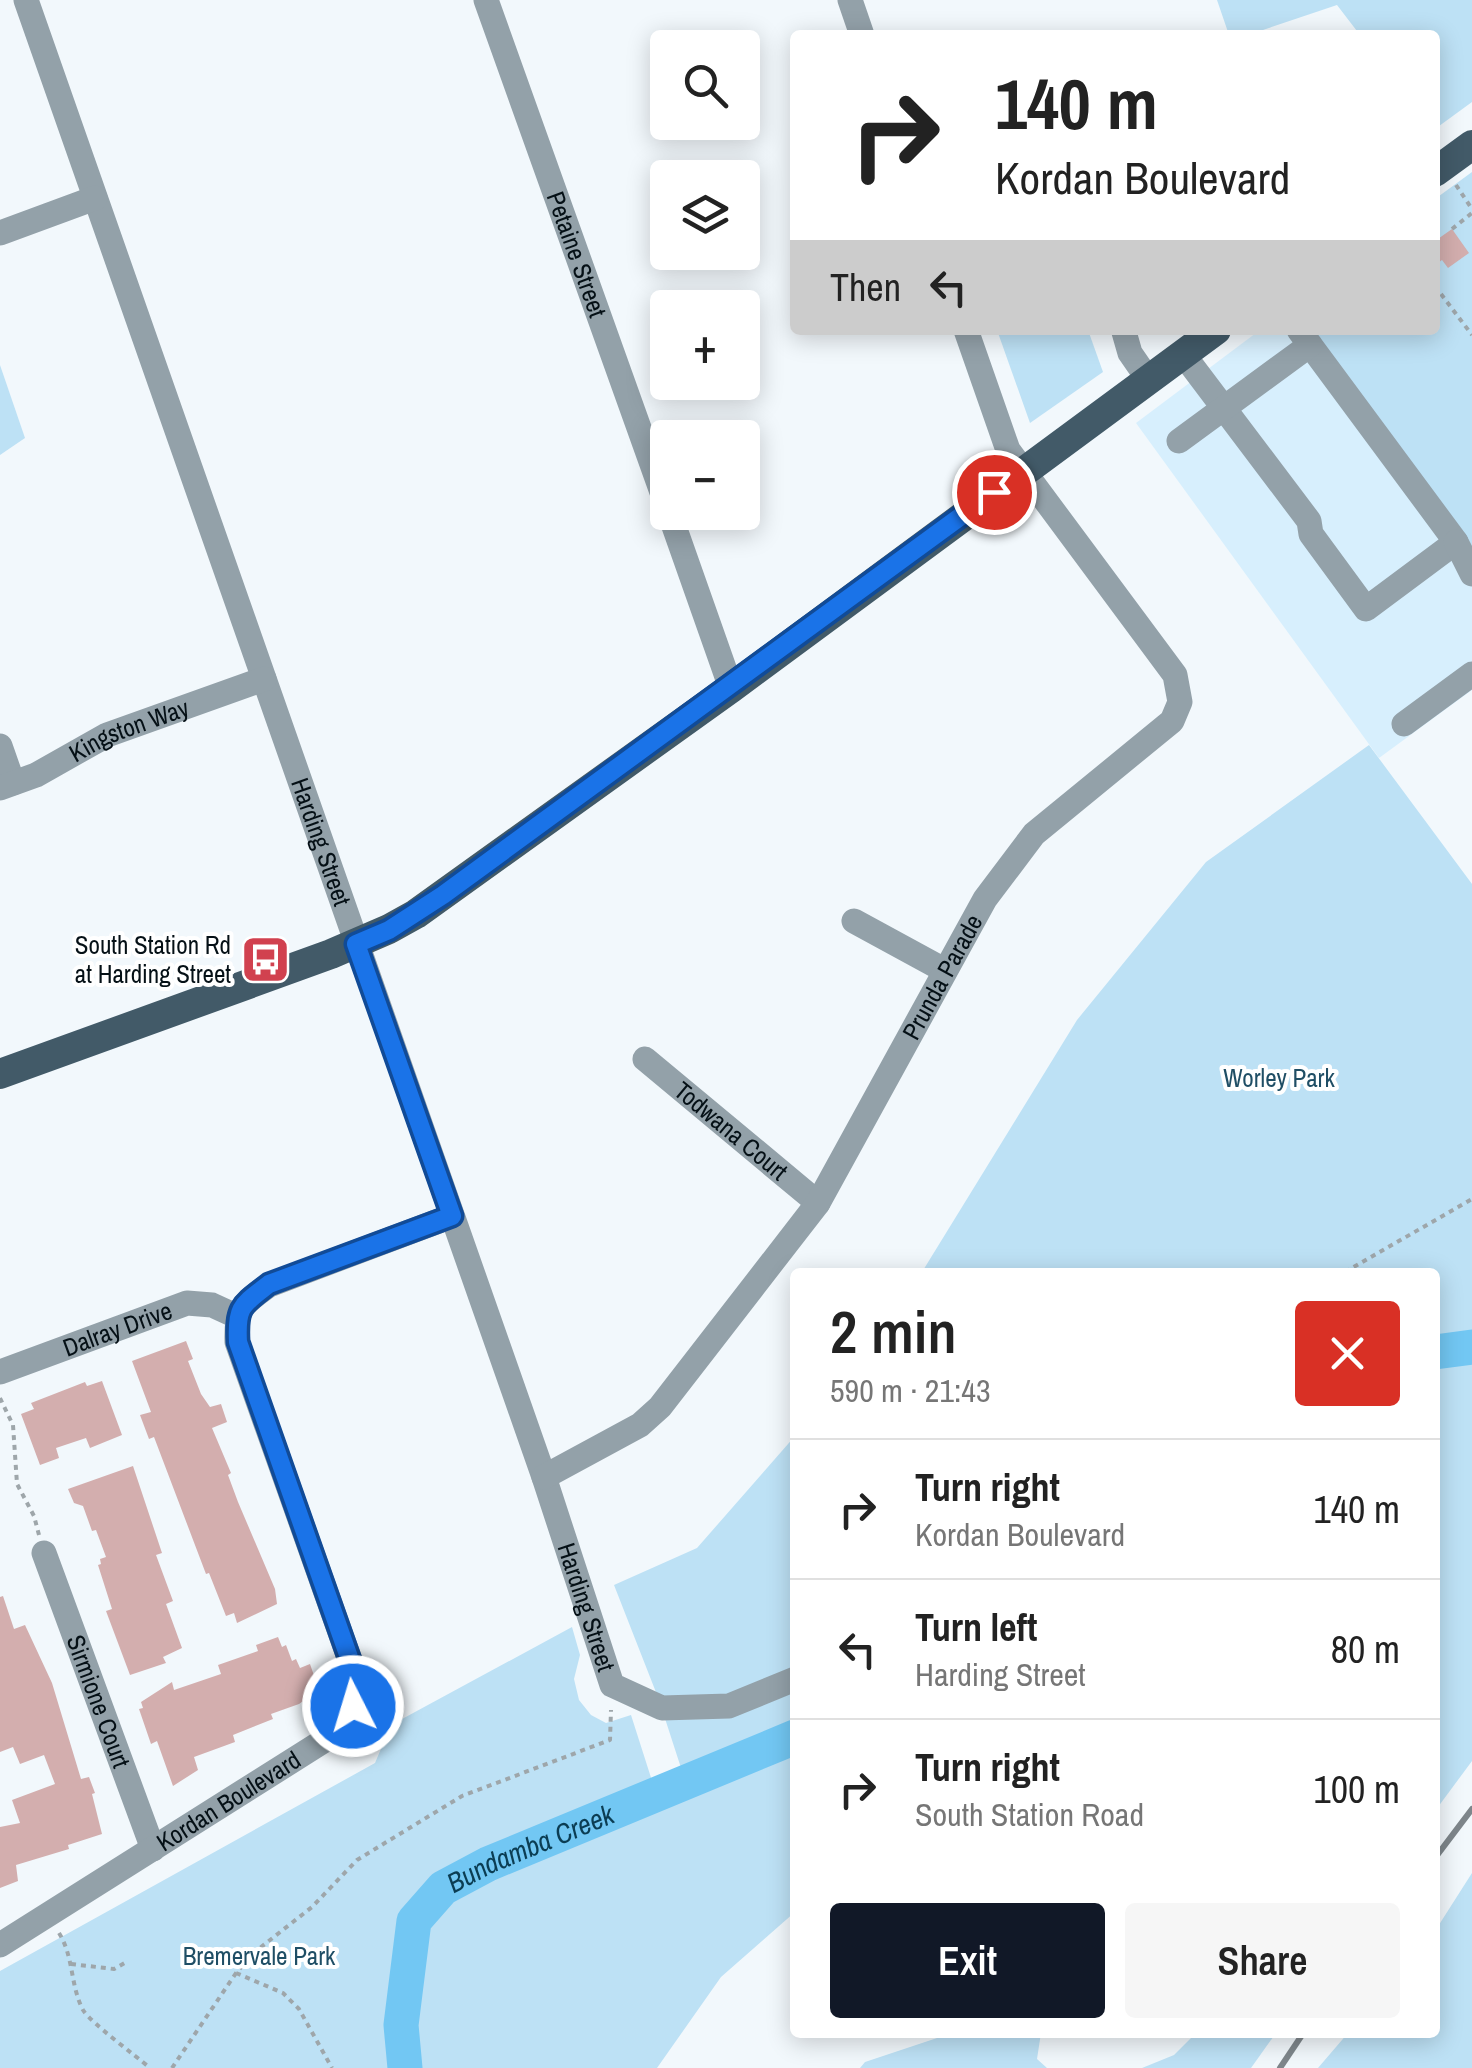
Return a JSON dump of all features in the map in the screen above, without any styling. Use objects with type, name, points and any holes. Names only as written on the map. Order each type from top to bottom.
[{"type":"main road","points":[[1449,176],[1472,145]]},
{"type":"main road","points":[[0,1074],[389,930],[731,688],[1209,335]]},
{"type":"street","name":"Harding Street","points":[[26,0],[544,1477],[612,1685]]},
{"type":"street","name":"Petaine Street","points":[[486,0],[650,460]]},
{"type":"street","points":[[850,0],[860,30]]},
{"type":"street","points":[[0,233],[95,198]]},
{"type":"street","name":"Prunda Parade","points":[[544,1477],[640,1425],[660,1408],[818,1204],[984,900],[1034,834],[1172,721],[1180,702],[1175,675],[1008,450],[968,335]]},
{"type":"street","points":[[1125,335],[1130,353],[1148,379]]},
{"type":"street","points":[[1179,441],[1224,408],[1305,337],[1456,542],[1472,574]]},
{"type":"street","points":[[1183,354],[1309,521],[1311,534],[1366,609],[1456,542]]},
{"type":"street","name":"Petaine Street","points":[[675,530],[731,688]]},
{"type":"street","points":[[1404,724],[1472,674]]},
{"type":"street","name":"Kingston Way","points":[[7,785],[36,775],[107,735],[264,679]]},
{"type":"street","points":[[0,746],[7,785]]},
{"type":"street","points":[[854,921],[944,970]]},
{"type":"street","name":"Todwana Court","points":[[645,1059],[818,1204]]},
{"type":"street","points":[[236,1316],[248,1300],[269,1284],[452,1216]]},
{"type":"street","name":"Dalray Drive","points":[[0,1372],[187,1303],[212,1305],[236,1316]]},
{"type":"street","name":"Kordan Boulevard","points":[[0,1945],[336,1733],[353,1706],[357,1680],[238,1342],[236,1316]]},
{"type":"street","name":"Sirmione Court","points":[[44,1552],[153,1849]]},
{"type":"street","points":[[612,1685],[662,1708],[729,1706],[790,1681]]},
{"type":"path","points":[[1449,176],[1472,211],[1452,229]]},
{"type":"path","points":[[1440,293],[1472,335]]},
{"type":"path","points":[[1352,1268],[1472,1199]]},
{"type":"path","points":[[0,1398],[13,1426],[17,1484],[34,1516],[44,1552]]},
{"type":"path","points":[[172,2068],[236,1973],[256,1951],[312,1907],[357,1860],[462,1796],[610,1740],[612,1685]]},
{"type":"path","points":[[48,1915],[68,1948],[84,2013],[150,2068]]},
{"type":"path","points":[[71,1964],[114,1969],[128,1961]]},
{"type":"path","points":[[236,1973],[283,1993],[299,2009],[332,2068]]},
{"type":"shaded area","points":[[1253,335],[1315,335],[1472,547],[1472,690],[1379,758],[1136,423]]},
{"type":"green space","points":[[1217,0],[1472,0],[1472,102],[1440,125],[1440,30],[1356,30],[1337,5],[1263,30],[1227,30]]},
{"type":"green space","points":[[1472,172],[1472,547],[1315,335],[1440,335],[1440,195]]},
{"type":"green space","points":[[999,335],[1090,335],[1103,372],[1030,423]]},
{"type":"green space","points":[[0,365],[25,438],[0,455]]},
{"type":"green space","name":"Worley Park","points":[[1369,745],[1472,884],[1472,1761],[1440,1804],[1440,1268],[924,1268],[1077,1020],[1206,862]]},
{"type":"green space","name":"Bremervale Park","points":[[790,1442],[790,1916],[721,1977],[657,2068],[0,2068],[0,1971],[375,1763],[391,1725],[572,1627],[580,1655],[574,1679],[579,1700],[591,1715],[606,1723],[631,1715],[654,1787],[682,1771],[614,1585],[697,1548]]},
{"type":"green space","points":[[1472,1873],[1472,2068],[1318,2068],[1344,2038],[1440,2038],[1440,1923]]},
{"type":"green space","points":[[937,2038],[1040,2038],[1037,2059],[1047,2068],[860,2068],[865,2062]]},
{"type":"green space","points":[[1191,2038],[1272,2038],[1251,2068],[1142,2068],[1174,2055]]},
{"type":"building","points":[[1452,229],[1469,253],[1448,268],[1440,261],[1440,237]]},
{"type":"building","points":[[186,1341],[193,1359],[188,1361],[201,1394],[210,1407],[221,1404],[227,1422],[212,1428],[275,1589],[277,1604],[237,1623],[234,1613],[226,1616],[209,1573],[206,1574],[154,1437],[149,1439],[140,1415],[151,1412],[132,1361]]},
{"type":"building","points":[[102,1381],[122,1435],[90,1448],[86,1438],[56,1448],[59,1458],[40,1465],[21,1414],[34,1409],[31,1403],[85,1382],[87,1386]]},
{"type":"building","points":[[133,1466],[162,1553],[156,1555],[173,1601],[166,1604],[182,1648],[163,1657],[166,1663],[130,1675],[106,1611],[112,1609],[98,1565],[106,1557],[83,1506],[74,1503],[68,1489]]},
{"type":"building","points":[[3,1596],[14,1629],[25,1625],[52,1683],[81,1779],[89,1777],[95,1793],[92,1794],[102,1834],[16,1865],[18,1881],[0,1888],[0,1827],[20,1823],[12,1800],[55,1784],[44,1755],[20,1764],[13,1747],[0,1752]]},
{"type":"building","points":[[278,1637],[300,1668],[310,1664],[319,1690],[299,1704],[271,1714],[273,1719],[233,1735],[235,1742],[194,1757],[198,1770],[173,1786],[157,1741],[151,1744],[139,1709],[143,1708],[141,1702],[172,1682],[174,1690],[221,1674],[218,1665],[258,1651],[256,1645]]},
{"type":"waterway","name":"Bundamba Creek","points":[[1440,1351],[1472,1347]]},
{"type":"waterway","name":"Bundamba Creek","points":[[405,2068],[401,2025],[414,1921],[443,1888],[488,1864],[790,1739]]},
{"type":"railway","points":[[1440,1851],[1472,1809]]},
{"type":"railway","points":[[1280,2068],[1300,2038]]},
{"type":"place","name":"South Station Rd at Harding Street","points":[[266,959]]},
{"type":"route","points":[[353,1706],[357,1680],[238,1342],[236,1316],[248,1300],[269,1284],[452,1216],[356,944],[389,930],[443,895],[994,492]]}]
